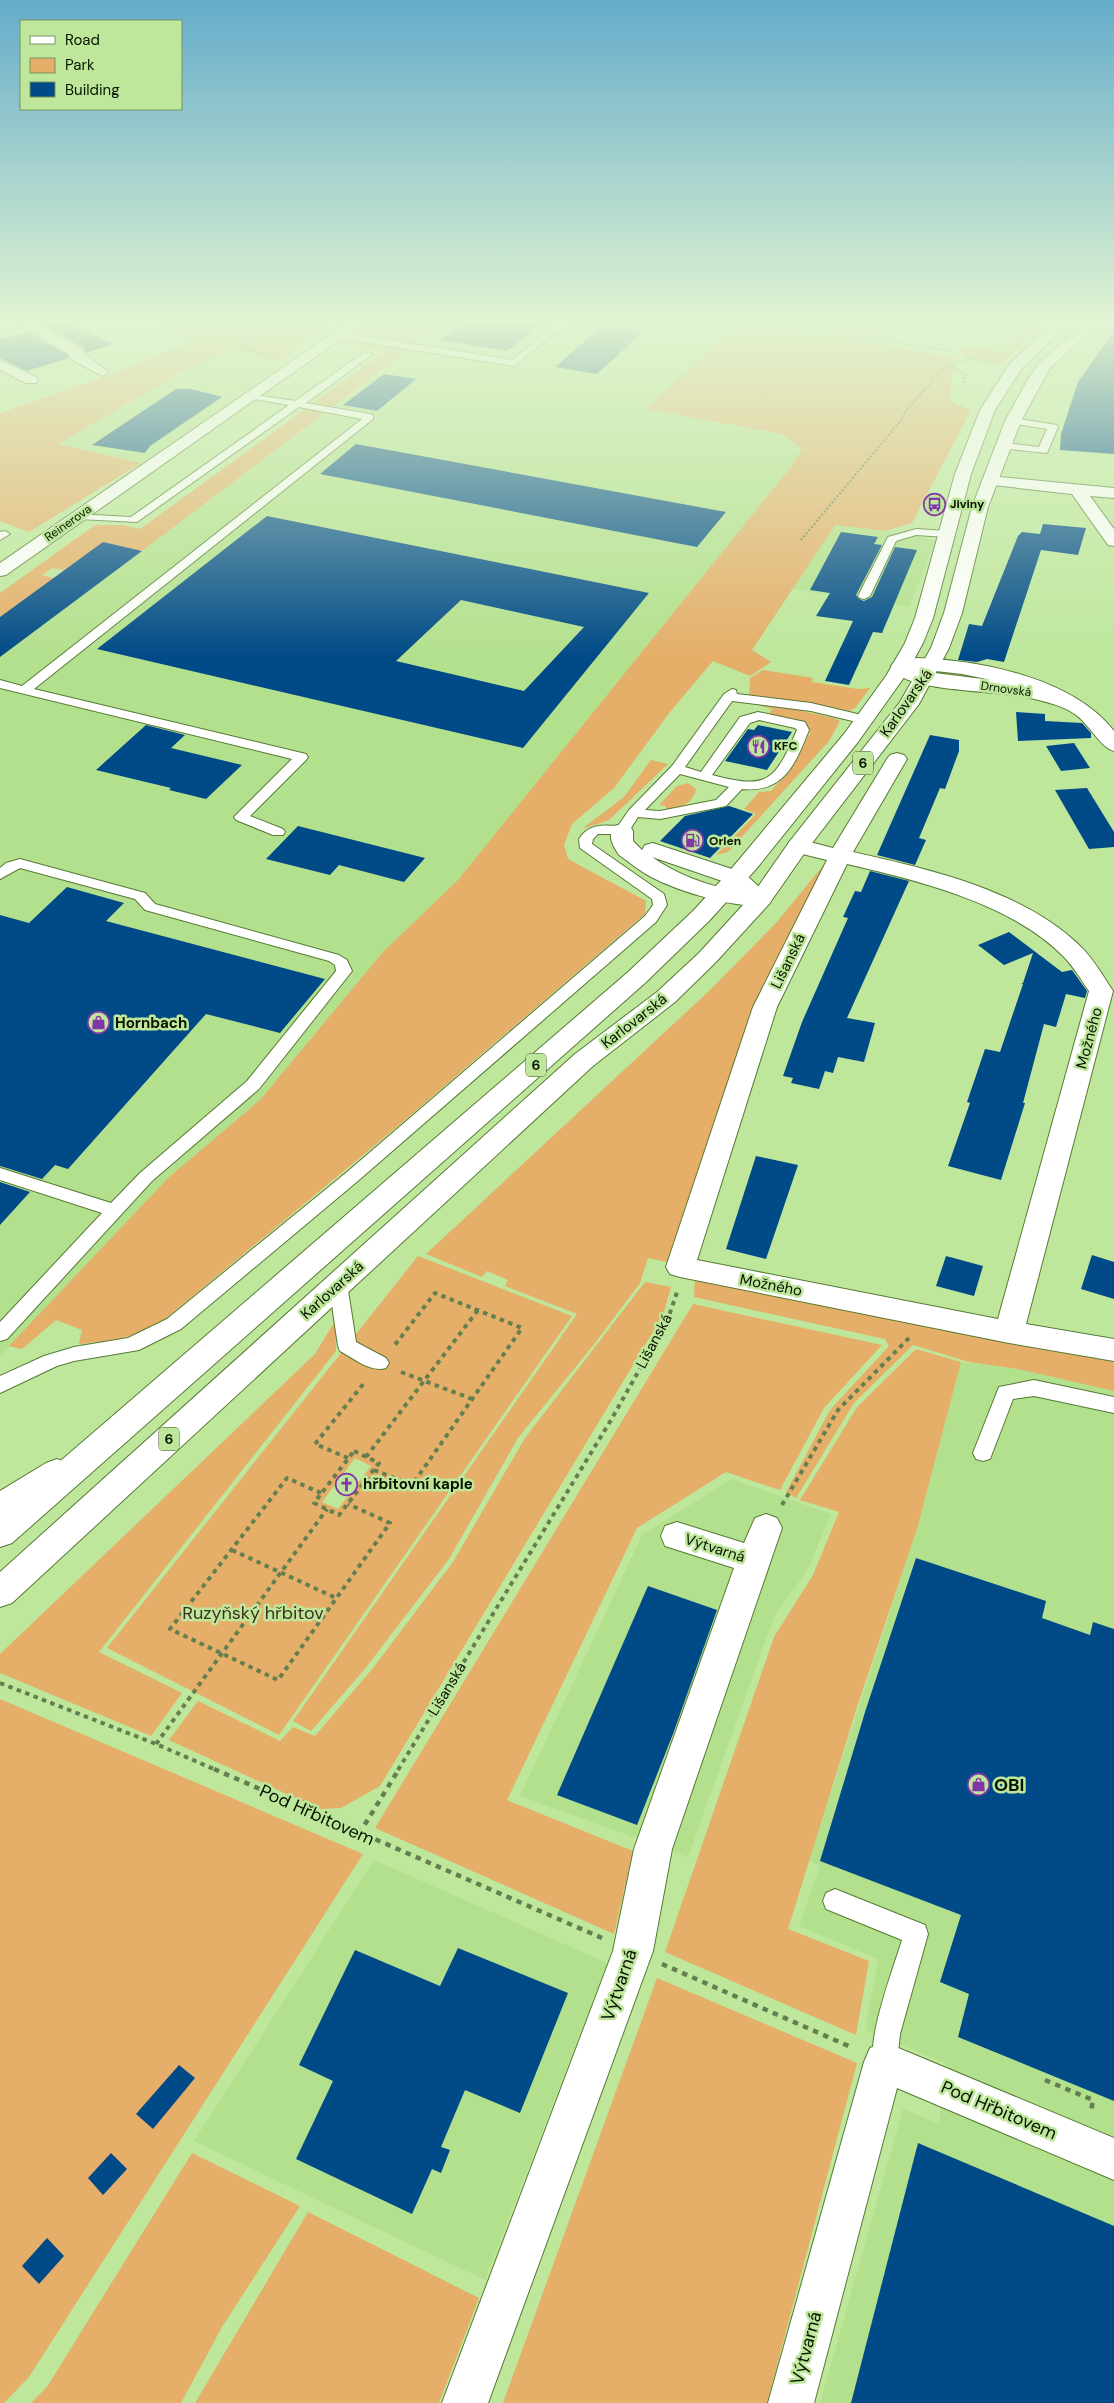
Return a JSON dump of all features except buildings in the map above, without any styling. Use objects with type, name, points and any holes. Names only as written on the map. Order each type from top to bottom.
[{"type":"main road","name":"Reinerova","points":[[0,571],[197,434]]},
{"type":"main road","name":"Karlovarská","points":[[0,1533],[636,978],[728,887],[771,838],[865,720],[902,666],[916,638],[928,605],[947,534],[978,434]]},
{"type":"main road","name":"Karlovarská","points":[[0,1593],[584,1060],[666,997],[707,958],[761,899],[798,846],[909,704],[929,671],[953,613],[972,534],[990,480],[1008,434]]},
{"type":"main road","points":[[990,480],[1114,493]]},
{"type":"main road","points":[[1077,489],[1114,541]]},
{"type":"main road","name":"Drnovská","points":[[902,666],[909,673],[929,671],[1057,699],[1084,710],[1101,727],[1114,745]]},
{"type":"main road","name":"Lišanská","points":[[680,1267],[765,1007],[840,856],[896,759]]},
{"type":"main road","points":[[628,822],[622,841],[627,850],[659,872],[728,887],[761,899]]},
{"type":"main road","name":"Možného","points":[[798,846],[954,884],[994,901],[1028,920],[1068,947],[1101,991],[1009,1332]]},
{"type":"main road","name":"Možného","points":[[680,1267],[1009,1332],[1114,1350]]},
{"type":"main road","points":[[0,1507],[105,1443]]},
{"type":"main road","name":"Výtvarná","points":[[465,2403],[633,1951],[653,1849],[759,1544],[677,1536]]},
{"type":"main road","name":"Výtvarná","points":[[791,2403],[884,2062]]},
{"type":"main road","name":"Pod Hřbitovem","points":[[884,2062],[1114,2159]]},
{"type":"lane","points":[[79,516],[133,520],[255,434]]},
{"type":"lane","points":[[24,690],[348,434]]},
{"type":"lane","points":[[1004,446],[1044,451],[1050,434]]},
{"type":"lane","points":[[864,596],[892,539],[916,532],[947,534]]},
{"type":"lane","points":[[0,684],[301,757],[241,817],[278,832]]},
{"type":"lane","points":[[628,822],[677,769],[730,695],[811,707],[865,720]]},
{"type":"lane","points":[[677,769],[738,784],[761,787],[770,783],[776,776],[803,730],[800,725],[793,722],[720,709]]},
{"type":"lane","points":[[705,776],[745,720],[758,716]]},
{"type":"lane","points":[[0,1385],[51,1361],[74,1354],[132,1345],[174,1324],[353,1176],[651,919],[660,904],[659,897],[585,845],[587,836],[592,832],[628,822],[721,803],[738,784]]},
{"type":"lane","points":[[0,875],[11,866],[20,863],[140,896],[150,907],[334,958],[342,963],[344,971],[253,1085],[146,1177],[0,1334]]},
{"type":"lane","points":[[0,1174],[116,1211]]},
{"type":"lane","points":[[338,1284],[347,1346],[380,1364]]},
{"type":"lane","points":[[983,1453],[1006,1392],[1034,1388],[1114,1405]]},
{"type":"lane","points":[[835,1901],[916,1934],[887,2034],[884,2062]]},
{"type":"path","points":[[801,540],[888,434]]},
{"type":"path","name":"Lišanská","points":[[359,1834],[611,1420],[670,1312],[677,1290],[680,1267]]},
{"type":"path","points":[[348,1458],[315,1444],[435,1293],[522,1328],[412,1485],[374,1470]]},
{"type":"path","points":[[366,1457],[478,1310]]},
{"type":"path","points":[[759,1544],[795,1486],[838,1410],[929,1315]]},
{"type":"path","points":[[380,1364],[472,1399]]},
{"type":"path","points":[[354,1451],[366,1457],[379,1463],[339,1515],[314,1503],[354,1451]]},
{"type":"path","points":[[321,1493],[287,1478],[170,1629],[278,1680],[390,1523],[348,1504]]},
{"type":"path","points":[[156,1744],[328,1510]]},
{"type":"path","points":[[232,1550],[336,1598]]},
{"type":"path","name":"Pod Hřbitovem","points":[[0,1683],[156,1744],[884,2062]]},
{"type":"path","points":[[1045,2080],[1094,2100],[1091,2115]]},
{"type":"shaded area","points":[[76,434],[183,434],[141,463],[57,445]]},
{"type":"shaded area","points":[[298,434],[782,434],[802,449],[790,468],[458,880],[383,952],[260,1100],[169,1177],[0,1356],[0,617],[103,542],[142,551]]},
{"type":"shaded area","points":[[835,525],[936,540],[909,607],[792,589]]},
{"type":"shaded area","points":[[961,1362],[1018,1369],[1114,1391],[1114,2403],[820,2403],[903,2109],[939,2124],[945,2063],[865,2030],[878,1959],[799,1926],[820,1866],[809,1861],[917,1529]]},
{"type":"shaded area","points":[[732,1479],[831,1514],[808,1569],[774,1617],[688,1857],[520,1796],[642,1535]]},
{"type":"shaded area","points":[[374,1860],[607,1963],[485,2280],[194,2141]]},
{"type":"green space","points":[[0,434],[75,434],[58,444],[141,463],[29,532],[0,521]]},
{"type":"green space","points":[[271,434],[297,434],[142,551],[103,543],[64,570],[52,568],[42,575],[54,578],[0,617],[0,593],[95,525],[123,525],[140,529]]},
{"type":"green space","points":[[782,434],[958,434],[912,523],[885,531],[835,525],[752,650],[771,662],[750,676],[713,661],[670,712],[614,788],[572,824],[564,845],[568,859],[646,901],[645,914],[398,1126],[164,1320],[143,1331],[123,1338],[79,1344],[82,1330],[56,1320],[22,1349],[9,1346],[169,1177],[260,1100],[383,952],[458,880],[790,468],[802,449]]},
{"type":"green space","points":[[763,670],[813,678],[812,682],[858,689],[870,688],[855,708],[850,711],[749,696],[750,678]]},
{"type":"green space","points":[[758,705],[784,707],[840,721],[829,741],[728,852],[716,855],[756,814],[744,809],[759,792],[771,791],[780,781],[810,733],[808,726],[798,720],[769,714],[772,709]]},
{"type":"green space","points":[[651,760],[668,764],[609,820],[582,829],[624,797]]},
{"type":"green space","points":[[688,783],[696,789],[689,802],[667,809],[665,806],[659,805],[677,786]]},
{"type":"green space","points":[[826,862],[757,1005],[667,1262],[648,1258],[640,1283],[595,1343],[518,1438],[449,1559],[364,1670],[311,1731],[293,1721],[577,1314],[505,1286],[508,1280],[487,1271],[482,1277],[426,1254],[709,991],[777,922]]},
{"type":"green space","name":"Ruzyňský hřbitov","points":[[418,1256],[572,1316],[279,1735],[107,1648]],"holes":[[[355,1458],[371,1466],[338,1509],[322,1502]]]},
{"type":"green space","points":[[695,1277],[1114,1359],[1114,1391],[1018,1369],[969,1362],[913,1345],[854,1403],[796,1498],[786,1492],[830,1410],[889,1346],[885,1339],[694,1297]]},
{"type":"green space","points":[[645,1282],[671,1287],[663,1315],[380,1786],[341,1808],[319,1809],[169,1740],[198,1701],[280,1741],[293,1727],[315,1736],[373,1668],[453,1562],[525,1438]]},
{"type":"green space","points":[[693,1304],[882,1345],[824,1408],[780,1490],[726,1472],[637,1528],[507,1800],[633,1851],[614,1934],[375,1828]]},
{"type":"green space","points":[[335,1321],[336,1351],[99,1652],[182,1693],[151,1736],[0,1673],[0,1654],[315,1354]]},
{"type":"green space","points":[[916,1349],[961,1362],[917,1529],[858,1704],[788,1929],[869,1961],[856,2035],[665,1952],[774,1637],[813,1575],[839,1512],[800,1500],[857,1407]]},
{"type":"green space","points":[[0,1699],[363,1854],[29,2377],[4,2403],[0,2403]]},
{"type":"green space","points":[[657,1978],[857,2063],[767,2403],[503,2403]]},
{"type":"green space","points":[[192,2153],[300,2206],[222,2327],[181,2403],[31,2403],[47,2387]]},
{"type":"green space","points":[[308,2212],[479,2298],[439,2403],[195,2403]]},
{"type":"place","name":"Jiviny","points":[[934,504]]},
{"type":"place","name":"KFC","points":[[758,746]]},
{"type":"place","name":"Orlen","points":[[693,841]]},
{"type":"place","name":"Hornbach","points":[[99,1023]]},
{"type":"place","name":"hřbitovní kaple","points":[[347,1484]]},
{"type":"place","name":"OBI","points":[[978,1785]]}]
